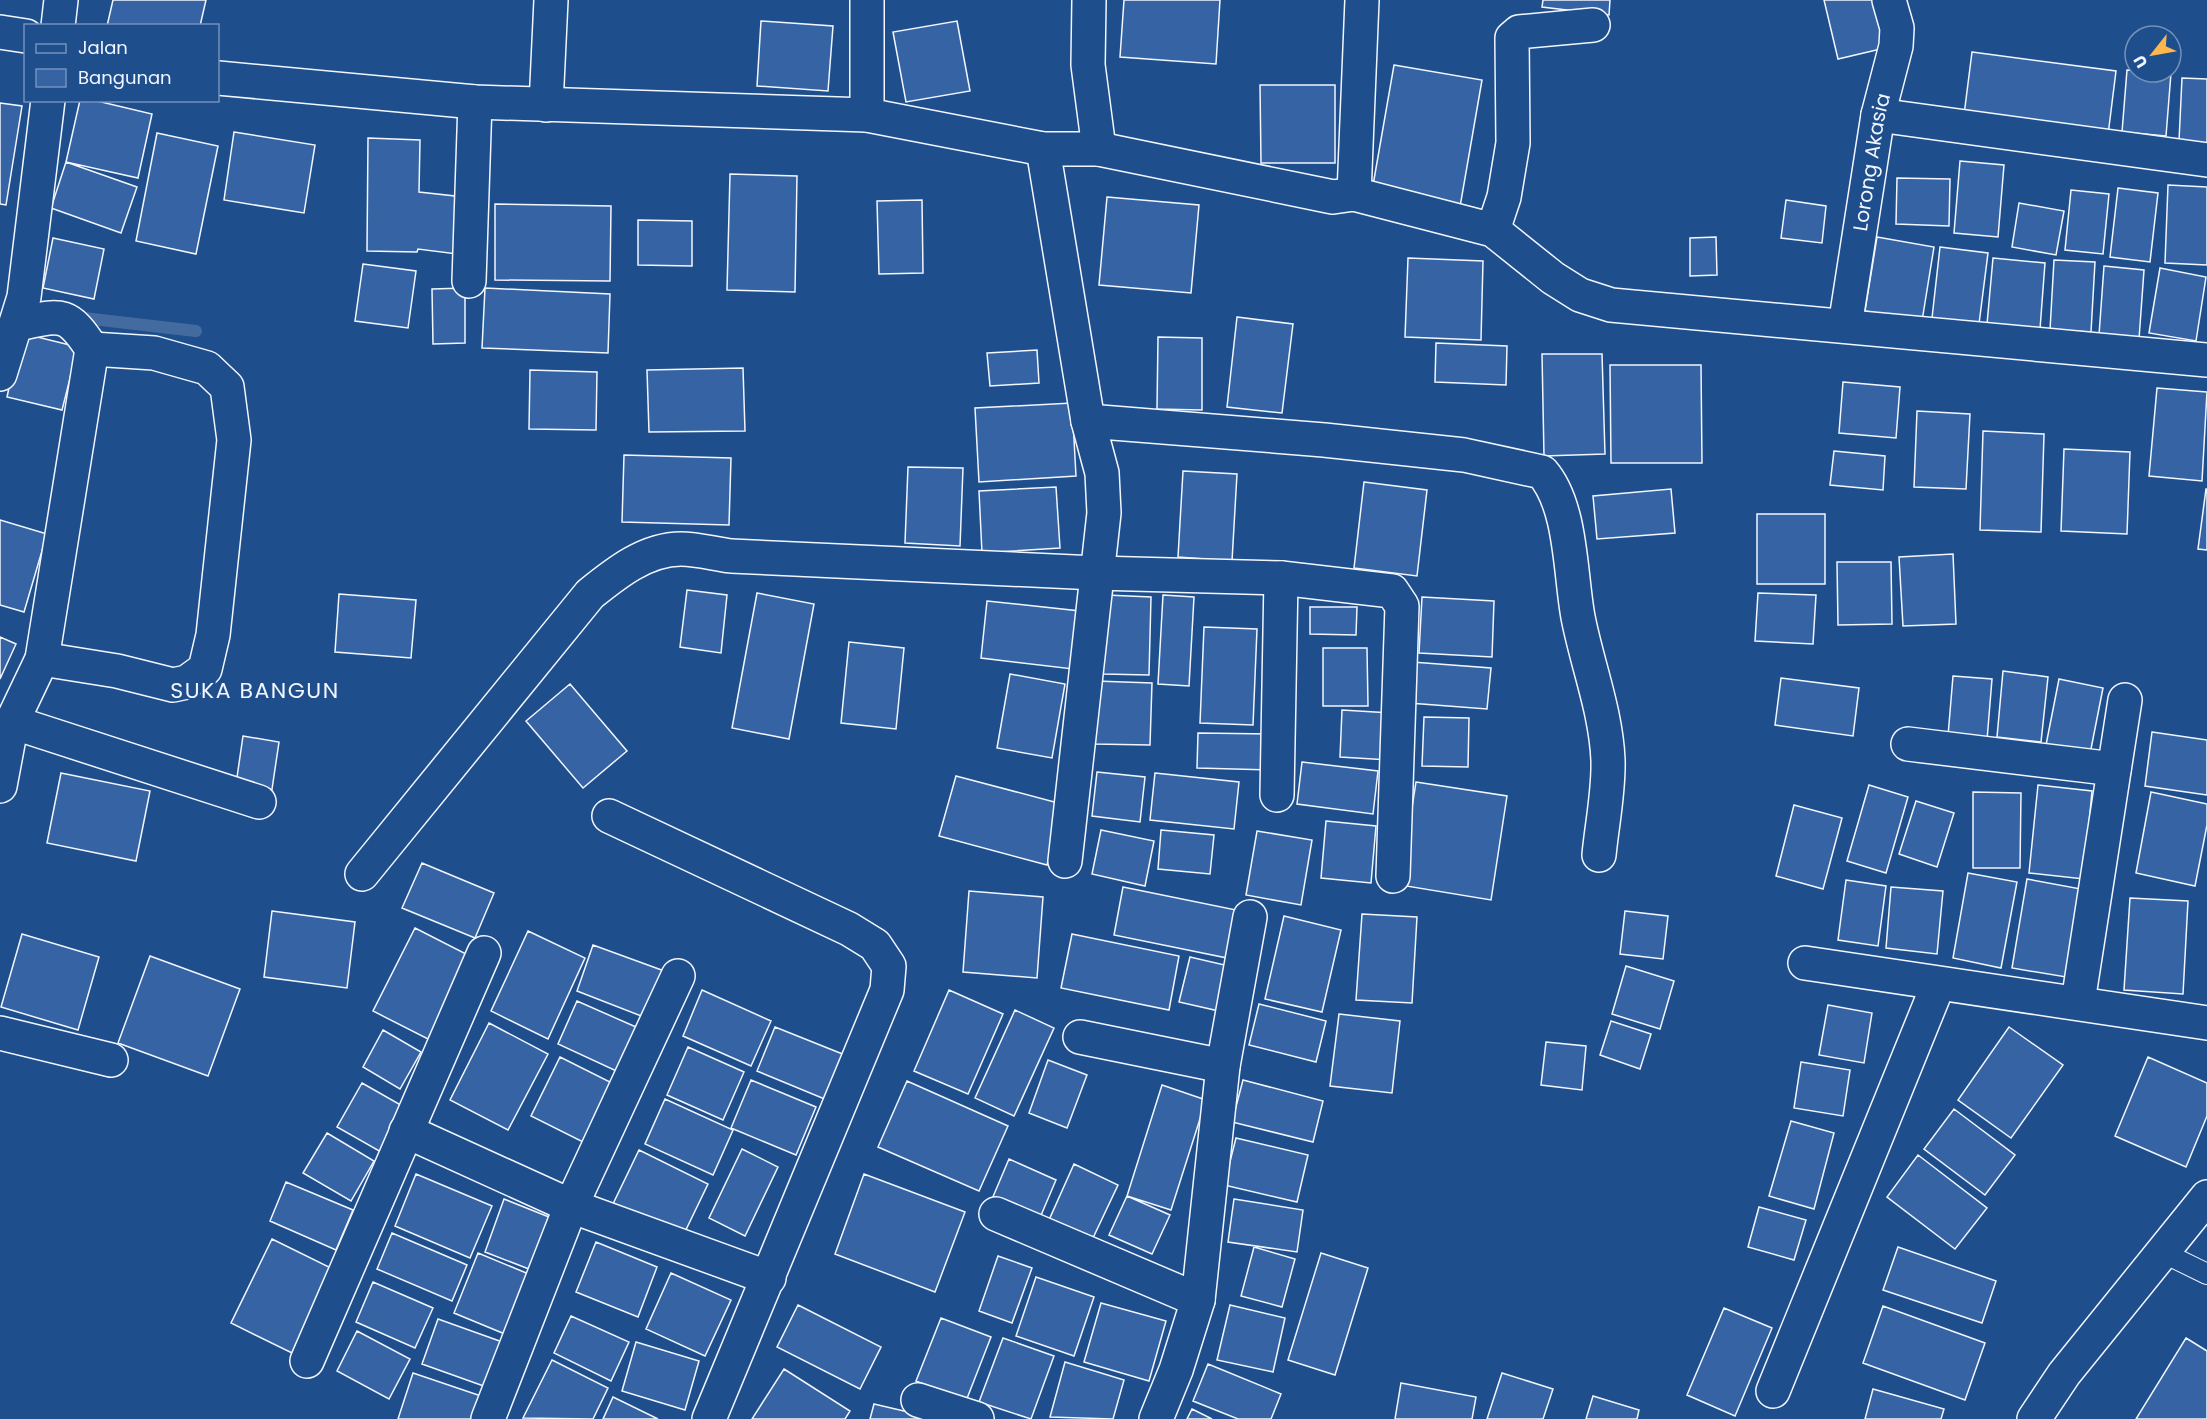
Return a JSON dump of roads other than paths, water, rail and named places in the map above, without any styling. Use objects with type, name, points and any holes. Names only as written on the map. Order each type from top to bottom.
[{"type":"street","points":[[58,24],[61,0]]},
{"type":"street","points":[[546,105],[551,0]]},
{"type":"street","points":[[867,0],[867,115]]},
{"type":"street","points":[[1089,0],[1088,65],[1099,149]]},
{"type":"street","points":[[1354,194],[1362,0]]},
{"type":"street","name":"Lorong Akasia","points":[[1845,326],[1878,115],[1896,46],[1897,28],[1888,0]]},
{"type":"street","points":[[1493,230],[1504,197],[1513,143],[1512,38],[1519,32],[1593,25]]},
{"type":"street","points":[[0,32],[24,36]]},
{"type":"street","points":[[219,78],[475,102],[867,115],[1043,149],[1099,149],[1333,197],[1354,194],[1493,230],[1553,278],[1580,295],[1611,304],[2207,360]]},
{"type":"street","points":[[0,374],[21,312],[48,102]]},
{"type":"street","points":[[469,281],[475,102]]},
{"type":"street","points":[[1878,115],[2207,160]]},
{"type":"street","points":[[1043,149],[1088,421],[1102,473],[1104,513],[1065,861]]},
{"type":"street","points":[[0,786],[12,722],[42,659],[92,349],[77,325],[66,319],[21,312]]},
{"type":"street","points":[[42,659],[117,671],[173,685],[188,682],[205,669],[213,635],[234,440],[227,387],[207,368],[154,353],[92,349]]},
{"type":"street","points":[[1088,421],[1324,440],[1464,455],[1542,472],[1550,482],[1559,507],[1579,618],[1596,683],[1608,760],[1599,855]]},
{"type":"street","points":[[362,874],[590,594],[624,567],[653,555],[680,549],[731,556],[1096,573],[1281,578],[1382,588],[1392,591],[1402,606],[1393,876]]},
{"type":"street","points":[[1277,795],[1281,578]]},
{"type":"street","points":[[2078,1002],[2125,700]]},
{"type":"street","points":[[12,722],[259,802]]},
{"type":"street","points":[[1908,744],[2114,769]]},
{"type":"street","points":[[609,816],[849,929],[875,945],[889,966],[887,990],[709,1419]]},
{"type":"street","points":[[1156,1419],[1176,1370],[1198,1300],[1223,1066],[1250,917]]},
{"type":"street","points":[[307,1361],[484,952]]},
{"type":"street","points":[[1804,963],[1938,985],[2078,1002],[2207,1023]]},
{"type":"street","points":[[488,1419],[571,1206],[678,976]]},
{"type":"street","points":[[1773,1391],[1938,985]]},
{"type":"street","points":[[0,1033],[111,1060]]},
{"type":"street","points":[[1080,1037],[1223,1066]]},
{"type":"street","points":[[406,1131],[571,1206],[769,1278]]},
{"type":"street","points":[[2034,1419],[2064,1374],[2207,1197]]},
{"type":"street","points":[[996,1214],[1198,1300]]},
{"type":"street","points":[[918,1400],[977,1419]]},
{"type":"lane","points":[[2164,1252],[2207,1274]]},
{"type":"waterway","points":[[75,317],[196,331]]},
{"type":"district","name":"SUKA BANGUN","points":[[255,690]]}]
